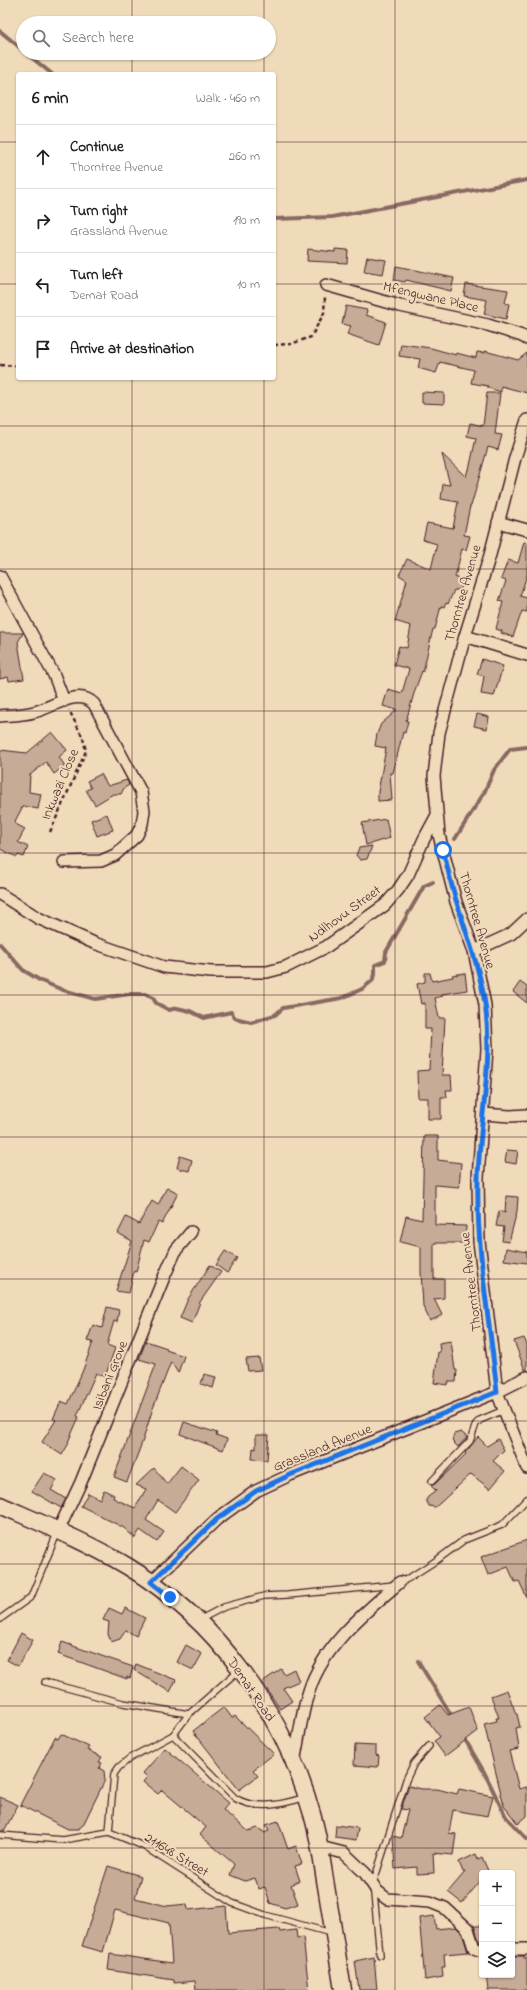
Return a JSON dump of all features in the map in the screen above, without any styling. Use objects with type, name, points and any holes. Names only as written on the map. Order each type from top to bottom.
[{"type":"street","name":"Mfengwane Place","points":[[326,285],[400,306],[488,324],[522,336],[527,340]]},
{"type":"street","name":"Thorntree Avenue","points":[[527,420],[515,458],[490,555],[465,636],[437,746],[434,776],[439,835],[456,902],[474,951],[485,1005],[487,1049],[478,1178],[479,1241],[491,1329],[497,1392],[527,1468]]},
{"type":"street","points":[[498,522],[527,530]]},
{"type":"street","points":[[0,576],[54,675],[64,701]]},
{"type":"street","points":[[465,636],[527,655]]},
{"type":"street","points":[[0,716],[34,712],[64,701],[81,697],[88,698],[94,704],[141,792],[144,811],[142,824],[136,835],[115,854],[101,861],[64,862]]},
{"type":"street","name":"Ndlhovu Street","points":[[0,894],[38,918],[94,943],[164,967],[211,972],[266,972],[286,967],[326,947],[385,905],[408,875],[424,839],[437,815]]},
{"type":"street","points":[[474,951],[511,934],[527,919]]},
{"type":"street","points":[[483,1114],[510,1116],[527,1115]]},
{"type":"street","name":"Isibani Grove","points":[[58,1531],[81,1482],[176,1250],[191,1232]]},
{"type":"street","name":"Grassland Avenue","points":[[151,1582],[217,1519],[256,1491],[290,1475],[497,1392],[527,1377]]},
{"type":"street","name":"Demat Road","points":[[0,1505],[58,1531],[116,1560],[151,1582],[197,1621],[220,1644],[240,1669],[267,1708],[294,1762],[307,1797],[320,1847],[343,1990]]},
{"type":"street","points":[[294,1762],[305,1703],[318,1670],[355,1621],[400,1582]]},
{"type":"street","points":[[320,1847],[344,1853],[353,1860],[381,1895],[388,1899],[430,1902],[445,1908],[468,1929],[474,1948],[479,1950]]},
{"type":"street","points":[[515,1949],[527,1949]]},
{"type":"lane","points":[[432,1481],[470,1441],[476,1424],[480,1420],[504,1410]]},
{"type":"lane","points":[[197,1621],[224,1607],[264,1596],[383,1586],[400,1582],[437,1560],[464,1540],[502,1525],[527,1499]]},
{"type":"lane","points":[[1,1618],[31,1598],[58,1531]]},
{"type":"lane","points":[[0,1835],[63,1840],[108,1832],[114,1774],[119,1767],[130,1758],[173,1735],[189,1714],[240,1669]]},
{"type":"lane","points":[[45,1682],[123,1702],[189,1714]]},
{"type":"lane","points":[[173,1735],[235,1798],[243,1803],[263,1806],[294,1801],[307,1797]]},
{"type":"lane","points":[[380,1955],[373,1884],[406,1780],[414,1763],[429,1746]]},
{"type":"lane","name":"211648 Street","points":[[108,1832],[143,1846],[232,1903],[265,1915],[334,1934]]},
{"type":"path","points":[[276,345],[291,344],[312,337],[324,313],[326,285]]},
{"type":"path","points":[[0,365],[16,366]]},
{"type":"path","name":"Inkwazi Close","points":[[50,832],[86,751],[83,738],[64,701]]},
{"type":"building","points":[[308,249],[335,252],[335,249],[348,250],[347,263],[307,261]]},
{"type":"building","points":[[367,257],[386,260],[383,274],[364,271]]},
{"type":"building","points":[[396,266],[454,278],[451,291],[406,280],[405,282],[394,280]]},
{"type":"building","points":[[466,284],[508,290],[505,303],[509,304],[506,319],[484,314],[487,300],[464,296]]},
{"type":"building","points":[[346,306],[367,310],[366,315],[386,322],[379,345],[347,334],[351,326],[342,324]]},
{"type":"building","points":[[401,344],[431,348],[456,355],[456,353],[476,358],[477,352],[485,353],[485,351],[518,360],[527,353],[527,393],[501,386],[501,392],[488,388],[488,386],[471,383],[474,370],[440,362],[436,373],[418,368],[420,359],[399,356]]},
{"type":"building","points":[[422,392],[444,393],[444,404],[422,403]]},
{"type":"building","points":[[487,393],[500,393],[495,434],[502,435],[498,450],[488,447],[470,506],[464,535],[470,536],[466,550],[462,549],[455,577],[462,581],[463,586],[459,590],[454,590],[448,604],[446,603],[444,607],[441,606],[435,629],[433,629],[423,672],[422,671],[415,690],[406,721],[408,721],[405,733],[403,732],[393,773],[390,773],[392,800],[378,801],[378,792],[386,748],[375,746],[377,734],[381,724],[397,710],[383,706],[388,689],[402,693],[409,669],[394,665],[399,646],[407,648],[411,626],[395,621],[407,580],[399,575],[407,559],[431,569],[437,544],[423,540],[427,523],[453,528],[458,502],[441,499],[443,484],[450,485],[442,454],[466,477],[476,438],[467,436],[470,423],[483,426]]},
{"type":"building","points":[[524,542],[527,543],[527,575],[520,596],[527,598],[527,612],[522,611],[513,637],[501,633],[502,631],[496,629],[503,602],[499,601],[506,581],[501,579],[508,560],[518,563]]},
{"type":"building","points":[[0,633],[23,633],[18,642],[24,679],[9,681],[8,677],[0,679]]},
{"type":"building","points":[[482,659],[503,666],[494,696],[481,694],[484,676],[477,674]]},
{"type":"building","points":[[477,714],[489,717],[487,729],[474,726]]},
{"type":"building","points":[[52,732],[67,750],[59,757],[65,766],[54,774],[46,762],[30,775],[29,792],[41,794],[38,809],[23,806],[14,823],[25,829],[18,842],[28,847],[24,857],[18,855],[17,857],[0,849],[0,750],[27,753]]},
{"type":"building","points":[[101,774],[108,786],[127,780],[129,785],[124,788],[121,794],[113,794],[95,805],[86,790],[91,788],[87,781]]},
{"type":"building","points":[[107,814],[113,830],[97,836],[91,820]]},
{"type":"building","points":[[386,819],[390,838],[366,845],[362,823]]},
{"type":"building","points":[[372,846],[367,859],[360,860],[356,855],[359,848]]},
{"type":"building","points":[[425,973],[430,973],[432,981],[465,973],[467,990],[442,994],[443,996],[435,998],[439,1018],[445,1018],[442,1075],[451,1075],[452,1090],[446,1090],[447,1097],[441,1097],[441,1119],[428,1119],[428,1098],[418,1098],[417,1071],[429,1070],[431,1029],[425,1029],[425,1003],[421,1004],[417,984],[425,982]]},
{"type":"building","points":[[520,982],[527,987],[527,1003],[513,992]]},
{"type":"building","points":[[424,1136],[438,1136],[438,1160],[461,1163],[459,1187],[435,1185],[435,1225],[466,1226],[465,1243],[434,1243],[434,1279],[444,1279],[444,1298],[434,1299],[442,1315],[430,1321],[423,1306],[421,1247],[400,1242],[406,1216],[422,1220]]},
{"type":"building","points":[[507,1150],[518,1151],[516,1164],[505,1162]]},
{"type":"building","points":[[180,1156],[192,1160],[189,1171],[177,1168]]},
{"type":"building","points":[[167,1187],[178,1193],[162,1224],[158,1222],[149,1242],[144,1240],[129,1293],[116,1291],[132,1241],[118,1233],[126,1217],[139,1224],[152,1201],[158,1205]]},
{"type":"building","points":[[506,1196],[518,1197],[517,1211],[509,1242],[502,1241],[504,1227],[496,1226],[499,1211],[505,1213]]},
{"type":"building","points":[[506,1248],[527,1252],[527,1263],[504,1260]]},
{"type":"building","points":[[225,1251],[237,1258],[227,1273],[216,1265]]},
{"type":"building","points":[[210,1265],[221,1272],[200,1302],[192,1323],[180,1318],[188,1299]]},
{"type":"building","points":[[107,1307],[119,1310],[117,1322],[114,1321],[107,1345],[115,1348],[105,1377],[96,1373],[77,1416],[79,1417],[68,1442],[69,1443],[62,1455],[42,1442],[56,1420],[53,1419],[61,1401],[68,1404],[93,1342],[87,1341],[93,1325],[102,1328]]},
{"type":"building","points":[[524,1338],[527,1345],[527,1370],[525,1370],[514,1341]]},
{"type":"building","points":[[146,1341],[184,1356],[178,1373],[171,1362],[127,1482],[114,1477],[156,1364],[139,1359]]},
{"type":"building","points":[[451,1341],[455,1370],[457,1370],[456,1382],[448,1382],[448,1385],[434,1383],[438,1352],[440,1352],[439,1343]]},
{"type":"building","points":[[259,1358],[261,1370],[248,1371],[246,1359]]},
{"type":"building","points":[[204,1374],[216,1377],[213,1388],[201,1384]]},
{"type":"building","points":[[184,1422],[217,1433],[216,1435],[227,1439],[223,1450],[180,1434]]},
{"type":"building","points":[[461,1432],[467,1437],[458,1447],[452,1441],[454,1434]]},
{"type":"building","points":[[256,1435],[269,1435],[267,1460],[252,1459],[253,1448],[256,1449]]},
{"type":"building","points":[[478,1437],[487,1446],[498,1439],[504,1450],[493,1461],[505,1471],[490,1489],[471,1474],[435,1507],[429,1506],[426,1500],[436,1491],[431,1486],[435,1484],[466,1454],[465,1453]]},
{"type":"building","points":[[181,1466],[199,1480],[175,1512],[158,1500],[146,1520],[164,1532],[157,1542],[140,1530],[135,1538],[124,1528],[81,1506],[88,1493],[100,1499],[104,1490],[114,1495],[113,1498],[135,1508],[146,1489],[136,1485],[154,1468],[167,1484]]},
{"type":"building","points":[[44,1473],[57,1480],[51,1490],[66,1499],[61,1508],[32,1491]]},
{"type":"building","points":[[527,1540],[527,1598],[519,1581],[515,1582],[508,1567],[488,1575],[481,1557]]},
{"type":"building","points":[[109,1608],[122,1614],[125,1608],[145,1618],[136,1636],[126,1630],[120,1639],[111,1642],[108,1634],[109,1622],[103,1620]]},
{"type":"building","points":[[21,1633],[33,1640],[18,1666],[7,1660]]},
{"type":"building","points":[[62,1642],[133,1667],[130,1678],[127,1677],[127,1679],[58,1654]]},
{"type":"building","points":[[186,1645],[202,1654],[193,1670],[177,1662]]},
{"type":"building","points":[[136,1664],[176,1680],[170,1692],[134,1670]]},
{"type":"building","points":[[281,1669],[284,1674],[294,1669],[299,1681],[283,1688],[292,1701],[280,1709],[262,1682]]},
{"type":"building","points":[[507,1690],[517,1714],[520,1727],[516,1728],[519,1749],[509,1751],[519,1789],[527,1787],[527,1816],[518,1824],[504,1806],[484,1724],[497,1721],[496,1718],[499,1718],[491,1696]]},
{"type":"building","points":[[440,1705],[448,1715],[469,1707],[478,1731],[445,1756],[434,1741],[440,1737],[425,1717]]},
{"type":"building","points":[[224,1707],[232,1718],[235,1716],[274,1754],[253,1770],[258,1776],[239,1790],[193,1731]]},
{"type":"building","points":[[61,1734],[89,1747],[87,1750],[102,1757],[99,1762],[102,1763],[99,1768],[104,1771],[105,1780],[83,1825],[78,1829],[68,1829],[20,1805],[55,1737],[58,1739]]},
{"type":"building","points":[[355,1745],[376,1746],[376,1755],[379,1756],[378,1767],[354,1765]]},
{"type":"building","points":[[165,1748],[229,1803],[223,1810],[248,1831],[258,1828],[265,1833],[269,1830],[266,1825],[278,1821],[288,1849],[296,1846],[302,1864],[295,1866],[300,1881],[291,1885],[298,1904],[285,1908],[270,1903],[265,1887],[259,1889],[255,1878],[245,1881],[230,1875],[234,1864],[200,1835],[206,1827],[162,1790],[158,1794],[143,1782],[147,1777],[143,1773]]},
{"type":"building","points":[[409,1786],[422,1789],[437,1789],[457,1794],[459,1789],[493,1796],[488,1816],[453,1810],[449,1833],[456,1834],[453,1855],[433,1853],[434,1873],[417,1874],[417,1867],[395,1869],[393,1836],[401,1838],[408,1810],[401,1809]]},
{"type":"building","points":[[0,1797],[18,1805],[4,1831],[0,1831]]},
{"type":"building","points":[[336,1825],[358,1828],[356,1840],[335,1837]]},
{"type":"building","points":[[476,1854],[478,1859],[482,1857],[488,1870],[479,1870],[479,1883],[462,1903],[448,1892],[465,1872],[463,1872],[459,1862]]},
{"type":"building","points":[[108,1866],[141,1876],[135,1898],[167,1906],[187,1904],[188,1910],[226,1906],[228,1933],[279,1929],[280,1932],[296,1930],[297,1938],[303,1937],[309,1990],[196,1990],[195,1981],[174,1983],[174,1980],[108,1970],[110,1954],[172,1963],[169,1923],[115,1910],[103,1952],[82,1946]]},
{"type":"building","points":[[434,1916],[436,1929],[456,1927],[462,1933],[468,1952],[444,1954],[445,1967],[442,1967],[443,1977],[425,1980],[419,1918]]},
{"type":"building","points":[[474,1926],[479,1926],[479,1940]]},
{"type":"building","points":[[515,1956],[524,1956],[524,1958],[527,1958],[527,1990],[488,1990],[486,1978],[515,1978]]},
{"type":"building","points":[[374,1957],[377,1990],[359,1990],[355,1961]]},
{"type":"waterway","points":[[0,31],[16,44]]},
{"type":"waterway","points":[[35,60],[50,72]]},
{"type":"waterway","points":[[276,219],[332,217],[527,180]]},
{"type":"waterway","points":[[455,839],[484,793],[494,770],[510,749],[527,747]]},
{"type":"waterway","points":[[0,944],[23,970],[41,981],[63,990],[95,999],[130,994],[145,994],[153,998],[156,1003],[169,1010],[177,1008],[190,1011],[204,1018],[231,1012],[235,1018],[251,1022],[275,1015],[283,1008],[342,998],[362,989],[372,981],[375,975],[375,965],[385,961],[386,952],[424,886],[433,882]]},
{"type":"waterway","points":[[418,1661],[453,1718]]},
{"type":"waterway","points":[[463,1736],[484,1772],[506,1817],[527,1839]]},
{"type":"route","points":[[170,1597],[151,1582],[178,1554],[217,1519],[256,1491],[290,1475],[497,1392],[491,1329],[479,1241],[478,1178],[487,1049],[485,1005],[474,951],[456,902],[443,850]]}]
